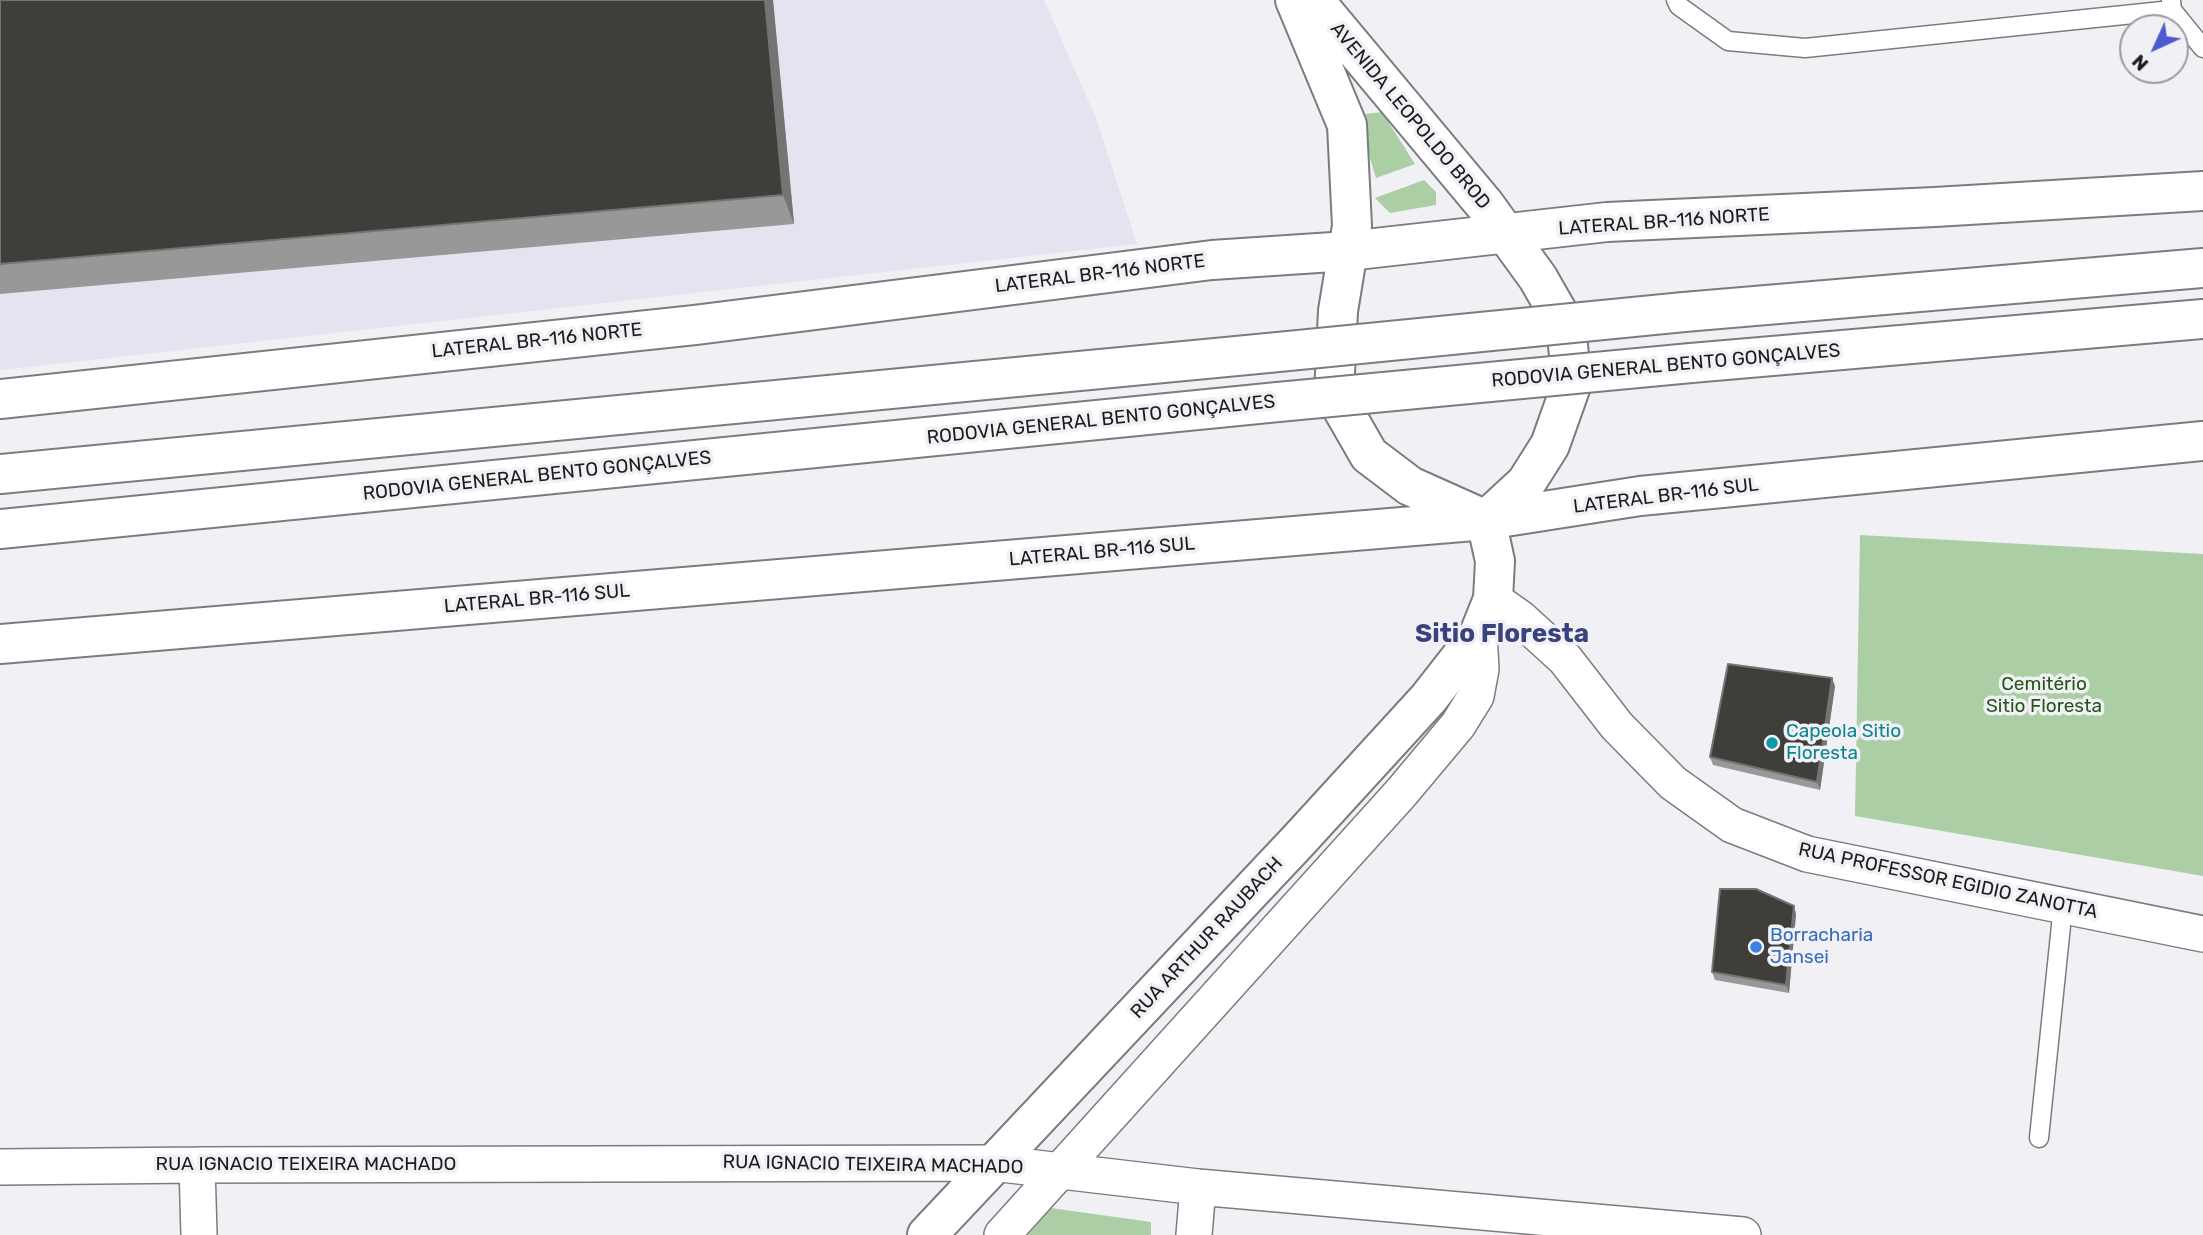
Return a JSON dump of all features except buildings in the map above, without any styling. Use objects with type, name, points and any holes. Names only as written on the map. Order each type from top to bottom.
[{"type":"main road","name":"AVENIDA LEOPOLDO BROD","points":[[1295,0],[1347,125],[1352,226],[1338,311],[1334,394],[1368,455],[1410,486],[1486,520],[1526,483],[1550,445],[1572,383],[1566,327],[1538,278],[1450,161],[1360,58],[1314,0]]},
{"type":"main road","name":"LATERAL BR-116 NORTE","points":[[0,398],[695,325],[1212,260],[1348,251],[1607,222],[1936,207],[2203,191]]},
{"type":"main road","points":[[0,474],[1684,312],[2203,268]]},
{"type":"main road","name":"RODOVIA GENERAL BENTO GONÇALVES","points":[[0,529],[1278,402],[2203,319]]},
{"type":"main road","name":"LATERAL BR-116 SUL","points":[[0,644],[1486,520],[1640,496],[2203,441]]},
{"type":"main road","name":"RUA ARTHUR RAUBACH","points":[[927,1235],[1317,820],[1428,699],[1479,634],[1493,599],[1496,561],[1486,520]]},
{"type":"street","name":"RUA PROFESSOR EGIDIO ZANOTTA","points":[[1493,599],[1520,618],[1565,659],[1617,726],[1673,783],[1732,825],[1807,854],[2203,934]]},
{"type":"street","name":"RUA ARTHUR RAUBACH","points":[[1002,1235],[1401,793],[1458,725],[1476,696],[1481,669],[1479,634]]},
{"type":"street","name":"RUA IGNACIO TEIXEIRA MACHADO","points":[[0,1167],[197,1164],[993,1163],[1198,1186],[1743,1235]]},
{"type":"street","points":[[197,1164],[199,1235]]},
{"type":"street","points":[[1194,1235],[1198,1186]]},
{"type":"lane","points":[[1675,0],[1679,6],[1728,41],[1805,48],[2172,5],[2203,48]]},
{"type":"lane","points":[[2039,1138],[2063,906]]},
{"type":"shaded area","points":[[0,0],[1044,0],[1096,118],[1137,244],[0,370]]},
{"type":"green space","points":[[1382,112],[1415,164],[1376,178],[1357,115]]},
{"type":"green space","points":[[1424,180],[1436,192],[1436,205],[1390,213],[1375,198]]},
{"type":"green space","name":"Cemitério Sitio Floresta","points":[[1860,535],[2203,554],[2203,876],[1855,816]]},
{"type":"green space","points":[[1051,1208],[1151,1222],[1151,1235],[1028,1235]]},
{"type":"place","name":"Capeola Sitio Floresta","points":[[1772,743]]},
{"type":"place","name":"Borracharia Jansei","points":[[1756,947]]},
{"type":"district","name":"Sitio Floresta","points":[[1502,634]]}]
